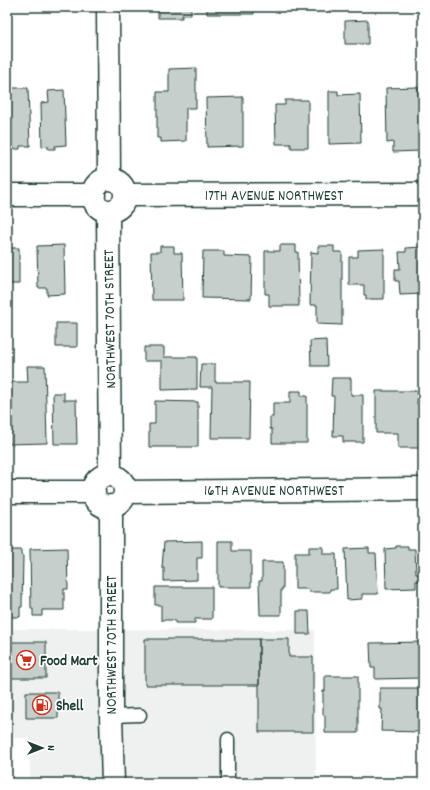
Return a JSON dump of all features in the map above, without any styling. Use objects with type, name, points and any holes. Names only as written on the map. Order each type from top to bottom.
[{"type":"street","points":[[108,7],[109,179]]},
{"type":"street","points":[[7,195],[101,203],[114,210],[119,208],[122,204],[125,195],[124,188],[121,184],[117,181],[109,179],[98,184],[96,188],[101,203]]},
{"type":"street","name":"17TH AVENUE NORTHWEST","points":[[125,195],[423,194]]},
{"type":"street","name":"NORTHWEST 70TH STREET","points":[[101,203],[110,475]]},
{"type":"street","points":[[110,475],[120,480],[124,484],[118,499],[103,505],[98,502],[94,492],[98,480],[102,477],[110,475]]},
{"type":"street","name":"16TH AVENUE NORTHWEST","points":[[118,499],[423,489]]},
{"type":"street","points":[[7,492],[94,492]]},
{"type":"street","name":"NORTHWEST 70TH STREET","points":[[112,783],[111,716],[118,499]]},
{"type":"lane","points":[[111,716],[140,715]]},
{"type":"lane","points":[[228,739],[228,783]]},
{"type":"shaded area","points":[[7,629],[315,630],[316,783],[30,783],[30,738],[7,738]]},
{"type":"building","points":[[158,7],[191,7],[191,15],[182,15],[182,18],[158,18]]},
{"type":"building","points":[[207,7],[254,7],[254,14],[207,14]]},
{"type":"building","points":[[315,7],[349,7],[349,10],[315,12]]},
{"type":"building","points":[[368,20],[368,44],[345,44],[345,21]]},
{"type":"building","points":[[196,68],[196,108],[186,108],[186,141],[161,142],[161,138],[157,138],[157,92],[169,92],[169,69]]},
{"type":"building","points":[[418,87],[420,151],[393,152],[393,142],[387,143],[386,88]]},
{"type":"building","points":[[7,88],[28,88],[30,146],[20,146],[20,149],[11,149],[10,146],[7,146]]},
{"type":"building","points":[[64,90],[66,145],[55,146],[55,149],[48,149],[48,146],[42,147],[41,103],[49,102],[48,91]]},
{"type":"building","points":[[329,91],[338,91],[338,95],[360,94],[361,143],[329,144]]},
{"type":"building","points":[[243,97],[243,146],[207,147],[206,98]]},
{"type":"building","points":[[285,100],[308,100],[308,148],[291,148],[291,144],[276,144],[275,105],[285,105]]},
{"type":"building","points":[[64,245],[65,294],[47,295],[47,288],[38,288],[37,246]]},
{"type":"building","points":[[280,245],[296,245],[296,252],[298,252],[299,306],[269,306],[269,294],[265,294],[265,251],[280,251]]},
{"type":"building","points":[[160,246],[174,246],[174,253],[182,253],[183,300],[152,300],[151,252],[160,252]]},
{"type":"building","points":[[318,246],[334,246],[334,252],[342,252],[342,325],[317,324],[317,305],[310,305],[311,252],[318,253]]},
{"type":"building","points":[[421,247],[421,252],[423,252],[423,294],[400,295],[399,281],[395,281],[395,269],[400,269],[399,252],[406,252],[406,248]]},
{"type":"building","points":[[7,248],[19,248],[19,284],[7,284]]},
{"type":"building","points":[[384,249],[384,299],[366,299],[366,295],[364,295],[364,285],[349,285],[349,257],[358,257],[358,250]]},
{"type":"building","points":[[203,251],[224,251],[224,256],[252,257],[251,299],[202,298]]},
{"type":"building","points":[[56,323],[77,323],[77,347],[56,347]]},
{"type":"building","points":[[326,340],[327,366],[311,366],[310,341]]},
{"type":"building","points":[[144,347],[164,347],[164,357],[197,357],[197,389],[162,390],[162,361],[144,361]]},
{"type":"building","points":[[201,364],[215,364],[215,382],[250,382],[249,438],[211,438],[212,387],[200,387]]},
{"type":"building","points":[[27,366],[45,366],[47,443],[7,444],[7,382],[28,382]]},
{"type":"building","points":[[332,378],[351,378],[351,395],[363,395],[363,442],[343,442],[343,436],[333,436],[334,396],[331,396]]},
{"type":"building","points":[[290,391],[301,391],[301,396],[307,396],[307,443],[272,443],[270,417],[273,417],[273,403],[290,403]]},
{"type":"building","points":[[376,391],[418,391],[417,404],[422,404],[422,448],[398,448],[398,433],[376,433]]},
{"type":"building","points":[[53,393],[64,393],[64,400],[76,400],[77,444],[54,444]]},
{"type":"building","points":[[155,401],[198,402],[198,447],[149,447],[149,424],[155,424]]},
{"type":"building","points":[[202,541],[202,558],[197,558],[197,580],[164,581],[164,568],[162,568],[164,542]]},
{"type":"building","points":[[218,541],[232,541],[232,551],[251,551],[251,587],[218,587]]},
{"type":"building","points":[[396,546],[408,546],[408,549],[415,549],[416,574],[421,574],[421,581],[416,581],[416,588],[386,589],[385,549],[396,548]]},
{"type":"building","points":[[309,547],[323,547],[323,554],[336,554],[337,589],[330,589],[330,592],[309,592],[308,589],[295,589],[295,553],[309,553]]},
{"type":"building","points":[[67,548],[68,589],[64,589],[64,610],[42,610],[42,616],[33,616],[33,609],[31,609],[30,549]]},
{"type":"building","points":[[369,548],[369,553],[376,553],[378,594],[362,594],[362,599],[347,600],[345,549]]},
{"type":"building","points":[[7,550],[21,550],[21,555],[23,556],[22,607],[20,607],[20,617],[7,617]]},
{"type":"building","points":[[262,562],[283,562],[281,615],[260,615],[259,581],[262,581]]},
{"type":"building","points":[[155,587],[212,587],[212,619],[195,619],[195,623],[175,623],[175,620],[161,620],[161,605],[155,605]]},
{"type":"building","points":[[297,611],[309,611],[310,634],[297,634]]},
{"type":"building","points":[[145,639],[259,639],[259,685],[145,685]]},
{"type":"building","points":[[259,639],[289,639],[289,657],[313,657],[313,732],[259,732]]},
{"type":"building","name":"Food Mart","points":[[7,642],[46,642],[46,678],[7,678]]},
{"type":"building","points":[[422,642],[423,678],[375,679],[375,668],[371,668],[370,643]]},
{"type":"building","points":[[325,676],[358,676],[358,733],[325,733],[323,691],[325,691]]},
{"type":"building","points":[[380,688],[422,688],[421,732],[381,731],[382,709],[380,709]]},
{"type":"building","name":"Shell","points":[[26,692],[58,692],[58,718],[26,718]]},
{"type":"place","name":"Food Mart","points":[[26,660]]},
{"type":"place","name":"Shell","points":[[42,705]]}]
